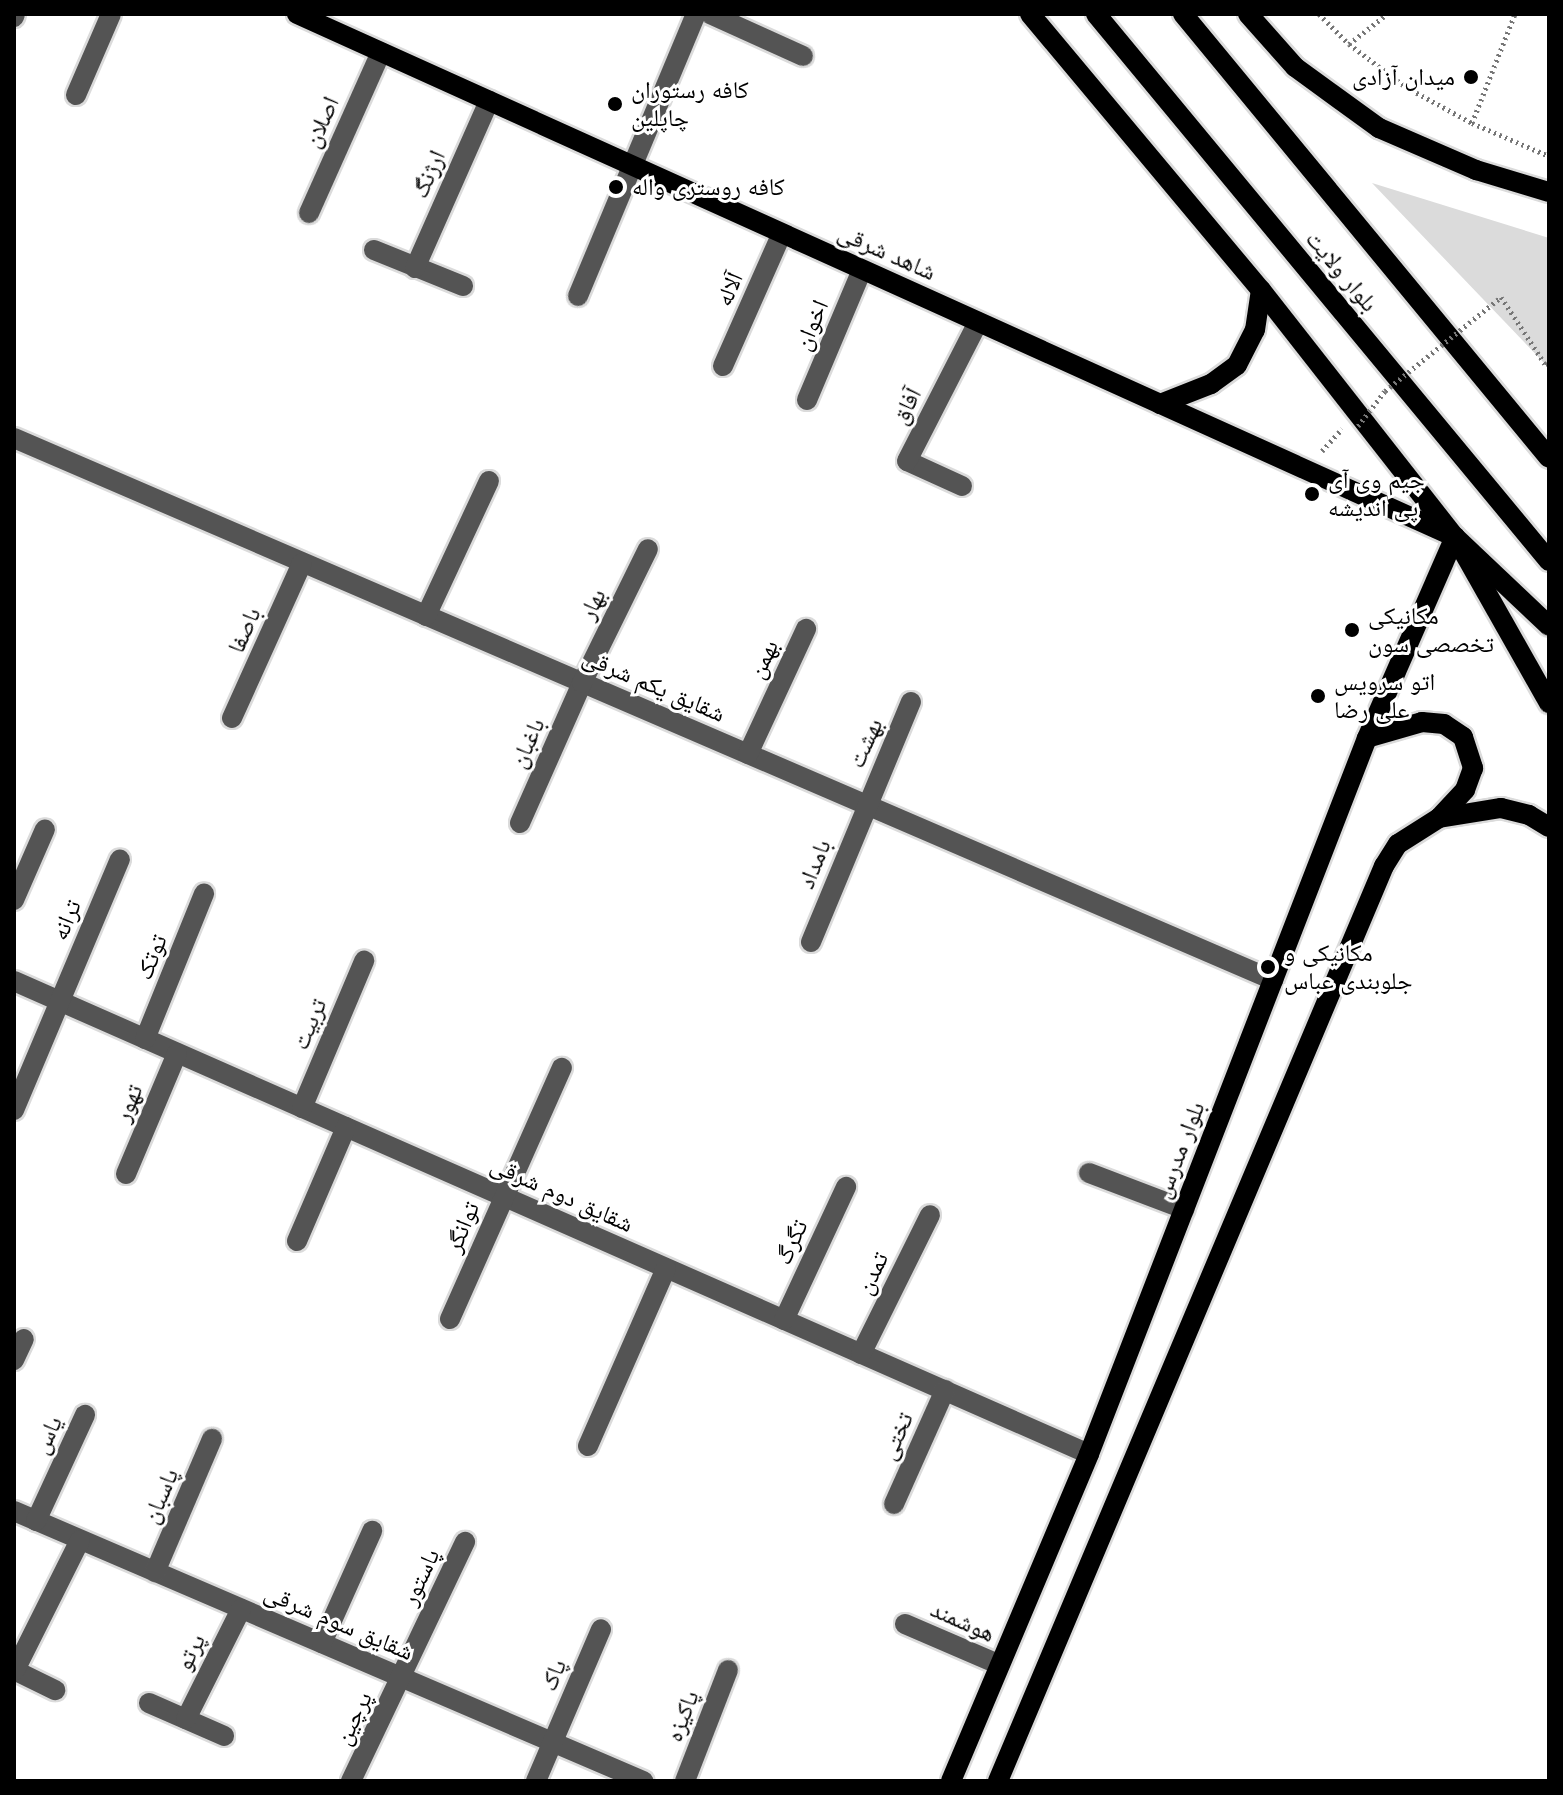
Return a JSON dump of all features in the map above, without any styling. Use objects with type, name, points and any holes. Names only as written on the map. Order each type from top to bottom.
[{"type":"main road","name":"شاهد شرقی","points":[[297,14],[1455,537]]},
{"type":"main road","points":[[1030,14],[1261,290],[1455,537],[1549,626]]},
{"type":"main road","name":"بلوار ولایت","points":[[1096,14],[1549,561]]},
{"type":"main road","name":"بلوار ولایت","points":[[1183,14],[1549,458]]},
{"type":"main road","points":[[1248,14],[1295,67],[1379,128],[1476,170],[1549,192]]},
{"type":"main road","points":[[1160,404],[1211,384],[1237,365],[1255,330],[1261,290]]},
{"type":"main road","points":[[1530,434],[1549,448]]},
{"type":"main road","points":[[1455,537],[1549,703]]},
{"type":"main road","name":"بلوار مدرس","points":[[951,1781],[1089,1454],[1367,738],[1455,537]]},
{"type":"main road","points":[[998,1781],[1370,892],[1398,844],[1439,818],[1465,790],[1473,768],[1463,737],[1444,724],[1422,722],[1367,738]]},
{"type":"main road","points":[[1439,818],[1501,808],[1529,815],[1549,827]]},
{"type":"street","points":[[76,95],[111,14]]},
{"type":"street","points":[[578,296],[635,167],[696,14]]},
{"type":"street","points":[[710,14],[803,56]]},
{"type":"street","name":"اصلان","points":[[309,213],[381,52]]},
{"type":"street","name":"ارژنگ","points":[[415,268],[489,101]]},
{"type":"street","name":"آلاله","points":[[723,366],[782,233]]},
{"type":"street","points":[[374,250],[463,286]]},
{"type":"street","name":"اخوان","points":[[807,400],[862,270]]},
{"type":"street","name":"آفاق","points":[[962,486],[907,461],[978,322]]},
{"type":"street","name":"شقایق یکم شرقی","points":[[14,438],[1273,980]]},
{"type":"street","points":[[426,616],[489,481]]},
{"type":"street","name":"بهار","points":[[582,683],[648,549]]},
{"type":"street","name":"باصفا","points":[[232,718],[302,563]]},
{"type":"street","name":"بهمن","points":[[748,754],[806,629]]},
{"type":"street","name":"باغبان","points":[[520,823],[582,683]]},
{"type":"street","name":"بهشت","points":[[866,805],[911,702]]},
{"type":"street","name":"بامداد","points":[[811,942],[866,805]]},
{"type":"street","points":[[14,900],[45,829]]},
{"type":"street","name":"ترانه","points":[[14,1110],[120,859]]},
{"type":"street","name":"توتک","points":[[145,1039],[204,894]]},
{"type":"street","name":"تربیت","points":[[302,1108],[364,961]]},
{"type":"street","name":"شقایق دوم شرقی","points":[[14,981],[1089,1454]]},
{"type":"street","name":"تهور","points":[[126,1174],[177,1053]]},
{"type":"street","name":"توانگر","points":[[450,1319],[562,1068]]},
{"type":"street","points":[[297,1241],[346,1127]]},
{"type":"street","points":[[1089,1173],[1184,1209]]},
{"type":"street","name":"تگرگ","points":[[784,1320],[846,1187]]},
{"type":"street","name":"تمدن","points":[[861,1354],[930,1215]]},
{"type":"street","points":[[588,1446],[666,1268]]},
{"type":"street","points":[[14,1360],[24,1339]]},
{"type":"street","name":"تختی","points":[[894,1504],[945,1390]]},
{"type":"street","name":"یاس","points":[[36,1521],[85,1415]]},
{"type":"street","name":"پاسبان","points":[[155,1572],[212,1439]]},
{"type":"street","name":"شقایق سوم شرقی","points":[[14,1511],[643,1781]]},
{"type":"street","points":[[322,1643],[372,1531]]},
{"type":"street","points":[[55,1690],[14,1670],[80,1540]]},
{"type":"street","name":"پاستور","points":[[401,1677],[465,1542]]},
{"type":"street","name":"پرتو","points":[[186,1719],[241,1609]]},
{"type":"street","name":"هوشمند","points":[[905,1624],[1000,1665]]},
{"type":"street","name":"پاک","points":[[536,1781],[601,1629]]},
{"type":"street","name":"پاکیزه","points":[[685,1781],[728,1670]]},
{"type":"street","name":"پرچین","points":[[351,1781],[401,1677]]},
{"type":"street","points":[[149,1703],[224,1736]]},
{"type":"path","points":[[1319,14],[1349,44],[1406,87],[1472,123],[1549,156]]},
{"type":"path","points":[[1349,44],[1387,14]]},
{"type":"path","points":[[1472,123],[1515,14]]},
{"type":"path","points":[[1358,426],[1385,391],[1501,297],[1545,364],[1549,362]]},
{"type":"shaded area","points":[[1372,183],[1549,238],[1549,367],[1545,364]]},
{"type":"place","name":"میدان آزادی","points":[[1471,77]]},
{"type":"place","name":"کافه رستوران چاپلین","points":[[615,104]]},
{"type":"place","name":"کافه روستری واله","points":[[616,187]]},
{"type":"place","name":"جیم وی آی پی اندیشه","points":[[1312,494]]},
{"type":"place","name":"مکانیکی تخصصی سون","points":[[1352,630]]},
{"type":"place","name":"اتو سرویس علی رضا","points":[[1318,696]]},
{"type":"place","name":"مکانیکی و جلوبندی عباس","points":[[1268,967]]}]
